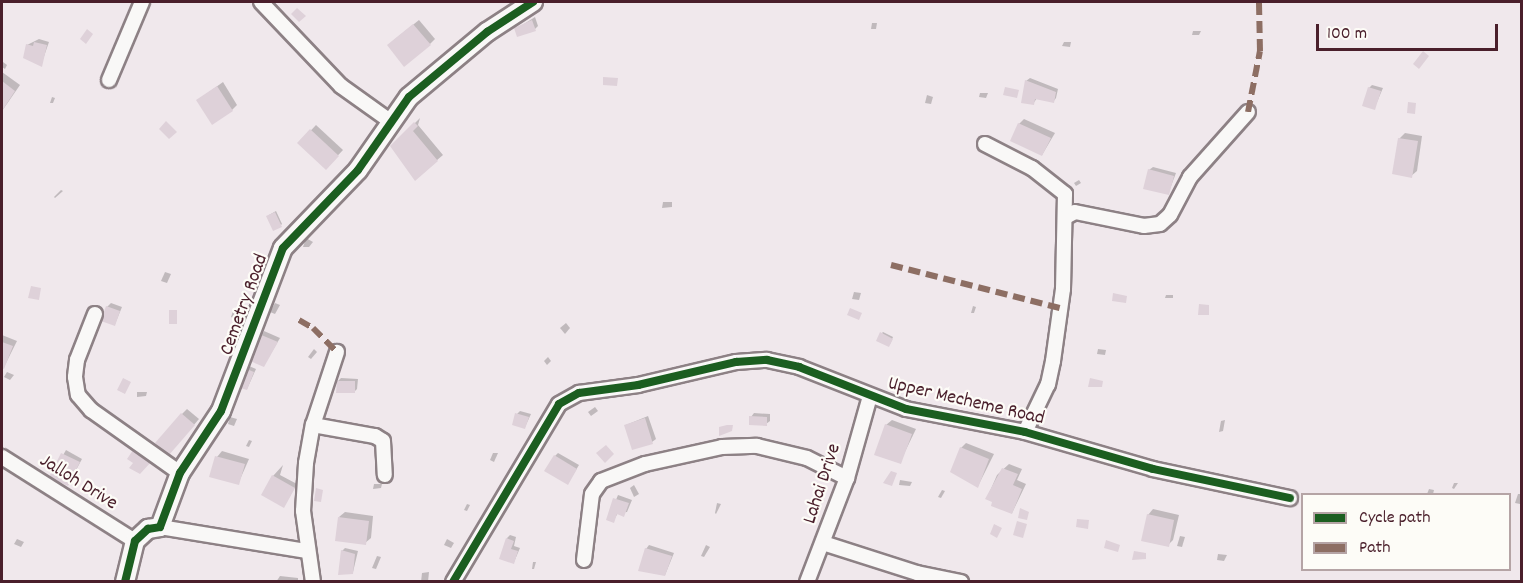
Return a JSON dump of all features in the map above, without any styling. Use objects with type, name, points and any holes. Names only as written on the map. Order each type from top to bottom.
[{"type":"street","points":[[109,80],[142,2]]},
{"type":"street","name":"Cemetry Road","points":[[160,526],[180,473],[221,411],[235,381],[283,248],[358,170],[409,97],[487,32],[533,2]]},
{"type":"street","points":[[262,4],[341,86],[390,122]]},
{"type":"street","points":[[1066,217],[1075,212],[1144,226],[1160,224],[1170,215],[1190,177],[1248,112]]},
{"type":"street","points":[[985,144],[1032,168],[1065,194],[1066,217],[1062,225],[1063,289],[1053,361],[1048,384],[1025,432]]},
{"type":"street","points":[[95,314],[77,360],[78,395],[91,410],[180,473]]},
{"type":"street","points":[[313,582],[303,511],[314,425],[337,352]]},
{"type":"street","name":"Upper Mecheme Road","points":[[453,582],[494,518],[546,420],[559,404],[579,393],[648,383],[736,362],[766,360],[833,378],[870,396],[916,411],[1025,432],[1153,469],[1290,498]]},
{"type":"street","name":"Lahai Drive","points":[[807,582],[847,478],[870,396]]},
{"type":"street","points":[[314,425],[375,436],[383,441],[385,475]]},
{"type":"street","points":[[584,560],[592,494],[600,481],[645,464],[722,447],[757,446],[797,455],[847,478]]},
{"type":"street","name":"Jalloh Drive","points":[[2,457],[135,541]]},
{"type":"street","points":[[125,582],[135,541],[148,529],[160,526],[307,551]]},
{"type":"street","points":[[823,543],[917,573],[961,582]]},
{"type":"building","points":[[297,8],[306,16],[299,22],[291,14]]},
{"type":"building","points":[[532,20],[536,31],[517,37],[514,28]]},
{"type":"building","points":[[413,24],[431,45],[404,67],[387,45]]},
{"type":"building","points":[[87,29],[93,34],[86,44],[80,39]]},
{"type":"building","points":[[34,42],[47,45],[42,67],[23,58],[26,44],[33,46]]},
{"type":"building","points":[[1423,51],[1429,56],[1419,69],[1413,64]]},
{"type":"building","points":[[603,77],[618,78],[617,86],[603,85]]},
{"type":"building","points":[[1025,80],[1056,92],[1054,103],[1035,99],[1034,105],[1021,103]]},
{"type":"building","points":[[2,81],[15,91],[2,111]]},
{"type":"building","points":[[217,86],[233,111],[212,125],[196,100]]},
{"type":"building","points":[[1005,87],[1019,90],[1017,98],[1003,95]]},
{"type":"building","points":[[1368,87],[1381,91],[1375,110],[1362,106]]},
{"type":"building","points":[[1408,102],[1416,103],[1415,114],[1407,113]]},
{"type":"building","points":[[166,121],[177,132],[169,139],[159,129]]},
{"type":"building","points":[[414,122],[418,126],[413,131],[438,161],[415,181],[390,146]]},
{"type":"building","points":[[1018,123],[1051,138],[1042,156],[1010,141]]},
{"type":"building","points":[[310,129],[339,156],[326,170],[297,143]]},
{"type":"building","points":[[1398,138],[1418,141],[1412,178],[1392,174]]},
{"type":"building","points":[[1148,169],[1174,176],[1169,195],[1143,189]]},
{"type":"building","points":[[275,212],[282,227],[273,231],[266,216]]},
{"type":"building","points":[[31,286],[41,288],[39,300],[28,298]]},
{"type":"building","points":[[1113,293],[1127,296],[1126,303],[1112,301]]},
{"type":"building","points":[[1199,304],[1209,305],[1209,315],[1198,315]]},
{"type":"building","points":[[106,306],[120,311],[115,326],[101,321]]},
{"type":"building","points":[[850,308],[862,313],[859,320],[847,315]]},
{"type":"building","points":[[169,310],[177,310],[177,324],[169,324]]},
{"type":"building","points":[[880,332],[893,339],[889,347],[876,341]]},
{"type":"building","points":[[259,334],[278,342],[264,367],[248,360]]},
{"type":"building","points":[[2,342],[13,346],[4,369],[2,368]]},
{"type":"building","points":[[244,368],[254,372],[247,390],[237,387]]},
{"type":"building","points":[[123,378],[131,382],[125,394],[117,390]]},
{"type":"building","points":[[1090,378],[1103,381],[1102,387],[1088,387]]},
{"type":"building","points":[[337,381],[355,381],[355,393],[336,393]]},
{"type":"building","points":[[181,413],[195,425],[169,455],[155,443]]},
{"type":"building","points":[[515,413],[529,417],[525,429],[512,425]]},
{"type":"building","points":[[749,416],[767,417],[767,426],[749,425]]},
{"type":"building","points":[[645,418],[653,444],[632,450],[624,425]]},
{"type":"building","points":[[885,424],[912,434],[901,464],[874,455]]},
{"type":"building","points":[[733,425],[732,431],[719,436],[719,427]]},
{"type":"building","points":[[606,445],[614,454],[605,463],[596,453]]},
{"type":"building","points":[[960,447],[989,459],[978,488],[950,472]]},
{"type":"building","points":[[133,450],[151,462],[140,474],[129,468],[133,463],[127,459]]},
{"type":"building","points":[[61,453],[80,462],[68,486],[49,477]]},
{"type":"building","points":[[554,455],[577,469],[568,485],[544,471]]},
{"type":"building","points":[[215,456],[245,464],[239,485],[209,477]]},
{"type":"building","points":[[1002,468],[1018,474],[1013,485],[1022,489],[1012,514],[991,506],[992,502],[985,499]]},
{"type":"building","points":[[891,471],[897,473],[892,486],[883,483]]},
{"type":"building","points":[[272,475],[295,488],[284,508],[261,495]]},
{"type":"building","points":[[316,488],[323,490],[321,502],[314,501]]},
{"type":"building","points":[[613,498],[629,503],[624,517],[617,514],[614,523],[606,520]]},
{"type":"building","points":[[1020,508],[1029,512],[1027,520],[1018,518]]},
{"type":"building","points":[[1147,514],[1174,520],[1169,547],[1141,541]]},
{"type":"building","points":[[338,517],[369,521],[366,545],[335,541]]},
{"type":"building","points":[[1077,519],[1089,520],[1088,529],[1076,527]]},
{"type":"building","points":[[1017,521],[1027,524],[1023,538],[1013,535]]},
{"type":"building","points":[[994,524],[1002,528],[997,538],[990,534]]},
{"type":"building","points":[[506,538],[514,541],[511,549],[518,551],[514,564],[499,559]]},
{"type":"building","points":[[1106,540],[1120,545],[1118,552],[1104,548]]},
{"type":"building","points":[[645,548],[672,556],[665,576],[638,571]]},
{"type":"building","points":[[341,550],[355,554],[353,574],[338,575]]},
{"type":"building","points":[[1134,551],[1146,553],[1146,559],[1132,560]]},
{"type":"marked path","points":[[1248,112],[1260,51],[1259,2]]},
{"type":"marked path","points":[[891,265],[1060,308]]},
{"type":"marked path","points":[[299,320],[313,328],[337,352]]},
{"type":"cycle path","points":[[125,582],[135,541],[148,529],[160,527],[180,473],[221,411],[283,248],[358,170],[409,97],[487,32],[533,2]]},
{"type":"cycle path","points":[[453,582],[559,404],[579,393],[638,385],[736,362],[767,360],[799,367],[906,409],[1025,432],[1153,469],[1290,498]]}]
